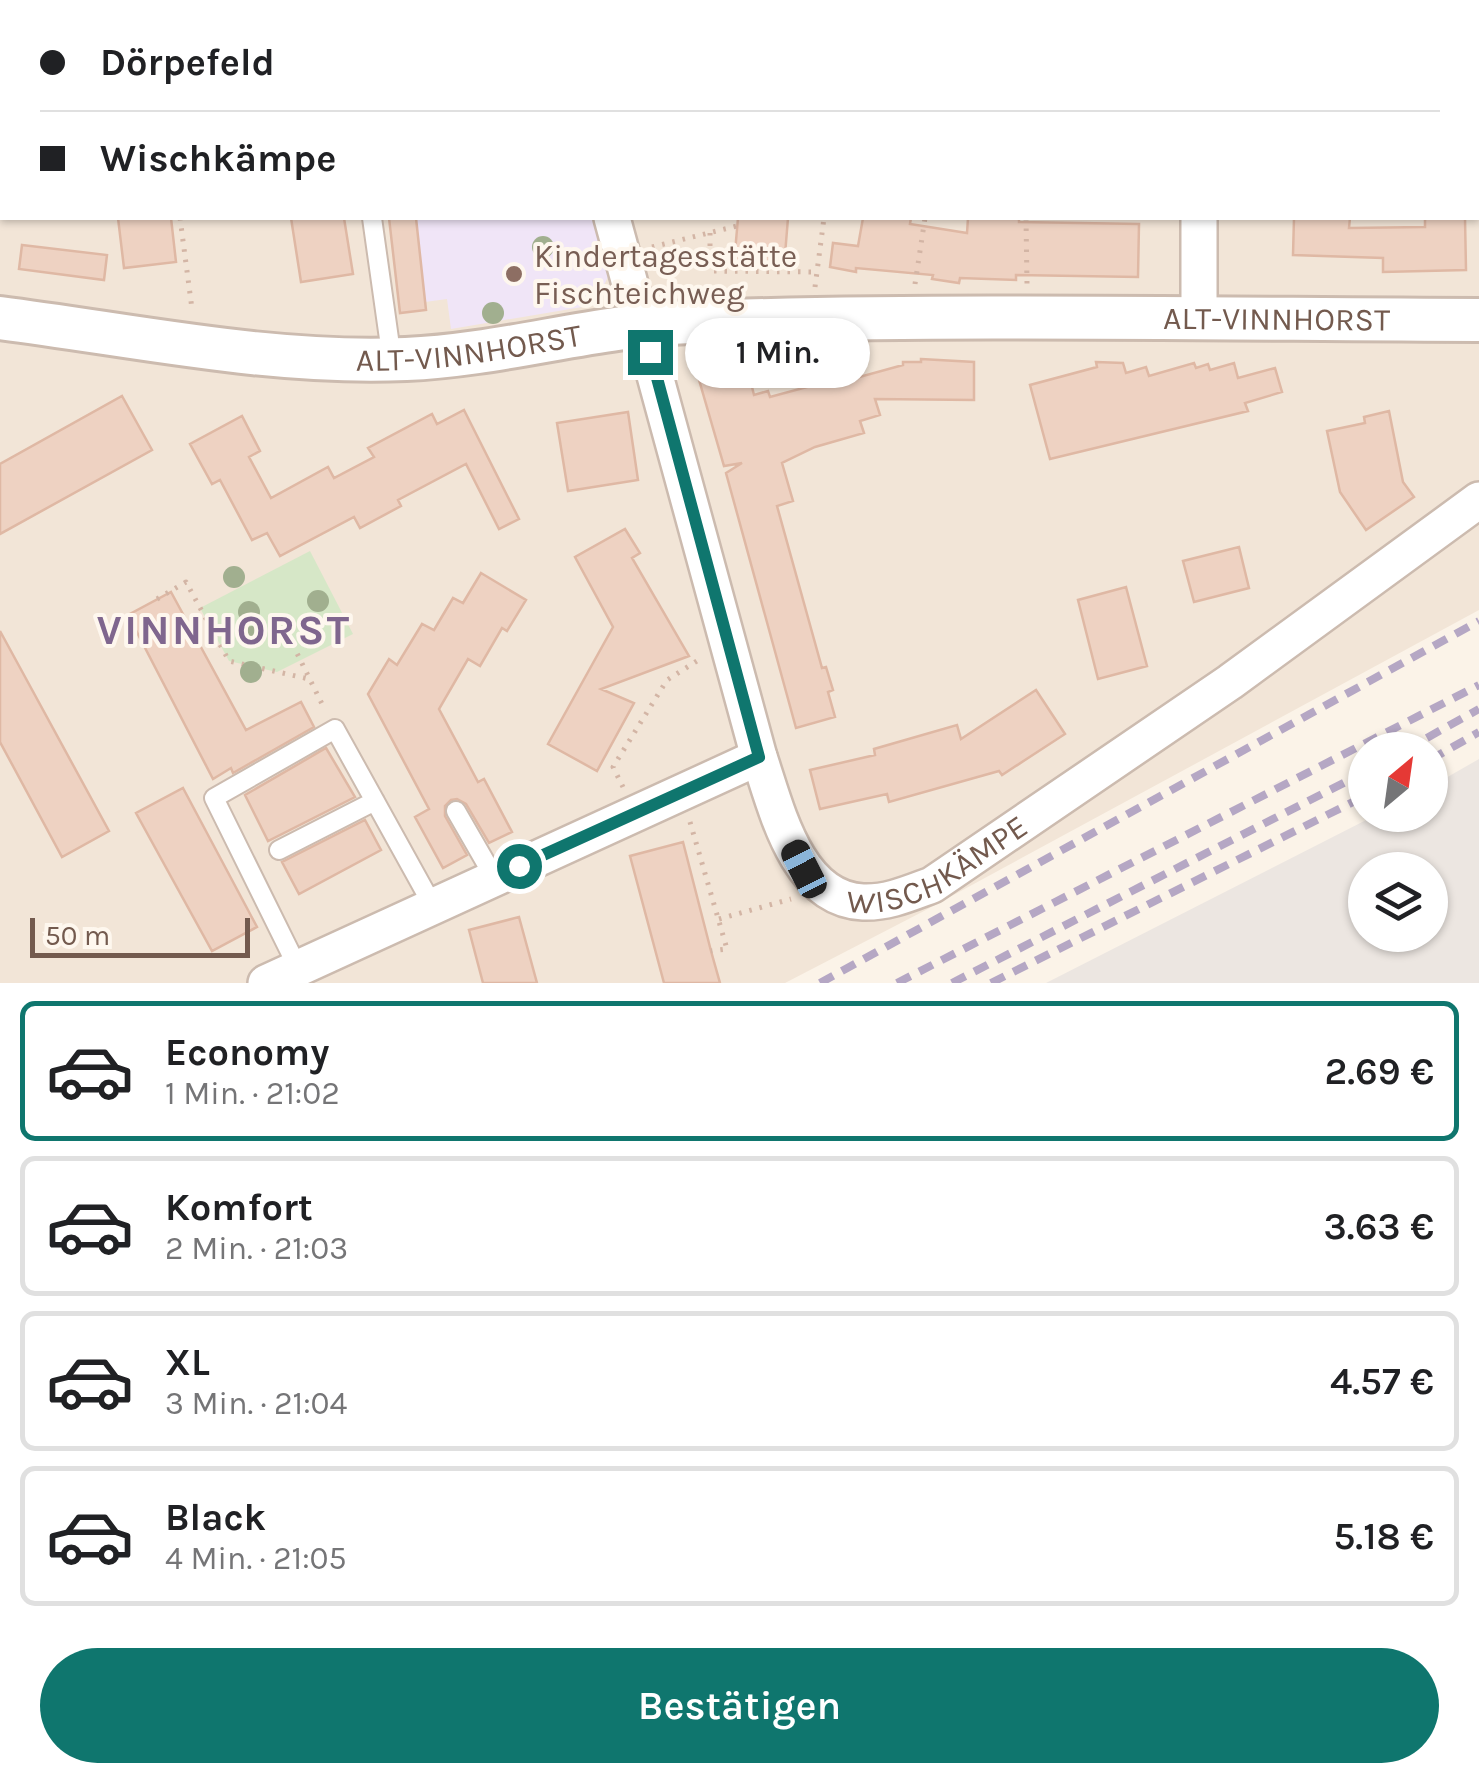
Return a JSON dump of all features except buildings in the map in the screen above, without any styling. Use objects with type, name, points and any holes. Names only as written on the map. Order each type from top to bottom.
[{"type":"street","name":"WISCHKÄMPE","points":[[613,220],[759,757],[784,832],[804,869],[831,890],[860,902],[895,898],[932,884],[1230,682],[1479,500]]},
{"type":"street","points":[[1199,220],[1199,319]]},
{"type":"street","name":"ALT-VINNHORST","points":[[0,318],[345,361],[483,352],[686,322],[910,318],[1479,320]]},
{"type":"street","points":[[282,976],[759,757]]},
{"type":"lane","points":[[372,220],[392,360]]},
{"type":"lane","points":[[282,976],[214,798],[335,729],[433,906]]},
{"type":"lane","points":[[279,850],[375,801]]},
{"type":"lane","points":[[456,811],[494,878]]},
{"type":"path","points":[[180,220],[196,344]]},
{"type":"path","points":[[811,320],[824,220]]},
{"type":"path","points":[[910,318],[925,220]]},
{"type":"path","points":[[1026,220],[1026,318]]},
{"type":"path","points":[[622,254],[737,226]]},
{"type":"path","points":[[710,233],[710,271],[817,272]]},
{"type":"path","points":[[157,599],[186,582],[228,661],[310,679]]},
{"type":"path","points":[[288,634],[335,729]]},
{"type":"path","points":[[634,812],[613,767],[667,680],[728,642]]},
{"type":"path","points":[[681,791],[727,949],[711,951]]},
{"type":"path","points":[[719,919],[790,899]]},
{"type":"shaded area","points":[[0,220],[1479,220],[1479,610],[785,983],[0,983]]},
{"type":"shaded area","name":"Kindertagesstätte Fischteichweg","points":[[415,220],[593,220],[608,277],[594,305],[451,329],[447,299],[425,302]]},
{"type":"shaded area","points":[[1479,759],[1479,983],[1046,983],[1348,829],[1448,832],[1448,777]]},
{"type":"green space","points":[[310,551],[353,634],[277,672],[229,661],[200,608]]},
{"type":"railway","points":[[820,983],[1479,621]]},
{"type":"railway","points":[[897,983],[1479,685]]},
{"type":"railway","points":[[1437,732],[1479,709]]},
{"type":"railway","points":[[1448,750],[1479,732]]},
{"type":"railway","points":[[952,983],[1348,781]]},
{"type":"railway","points":[[991,983],[1348,804]]},
{"type":"place","name":"Kindertagesstätte Fischteichweg","points":[[514,274]]},
{"type":"district","name":"VINNHORST","points":[[224,629]]},
{"type":"route","points":[[519,866],[759,757],[650,352]]}]
